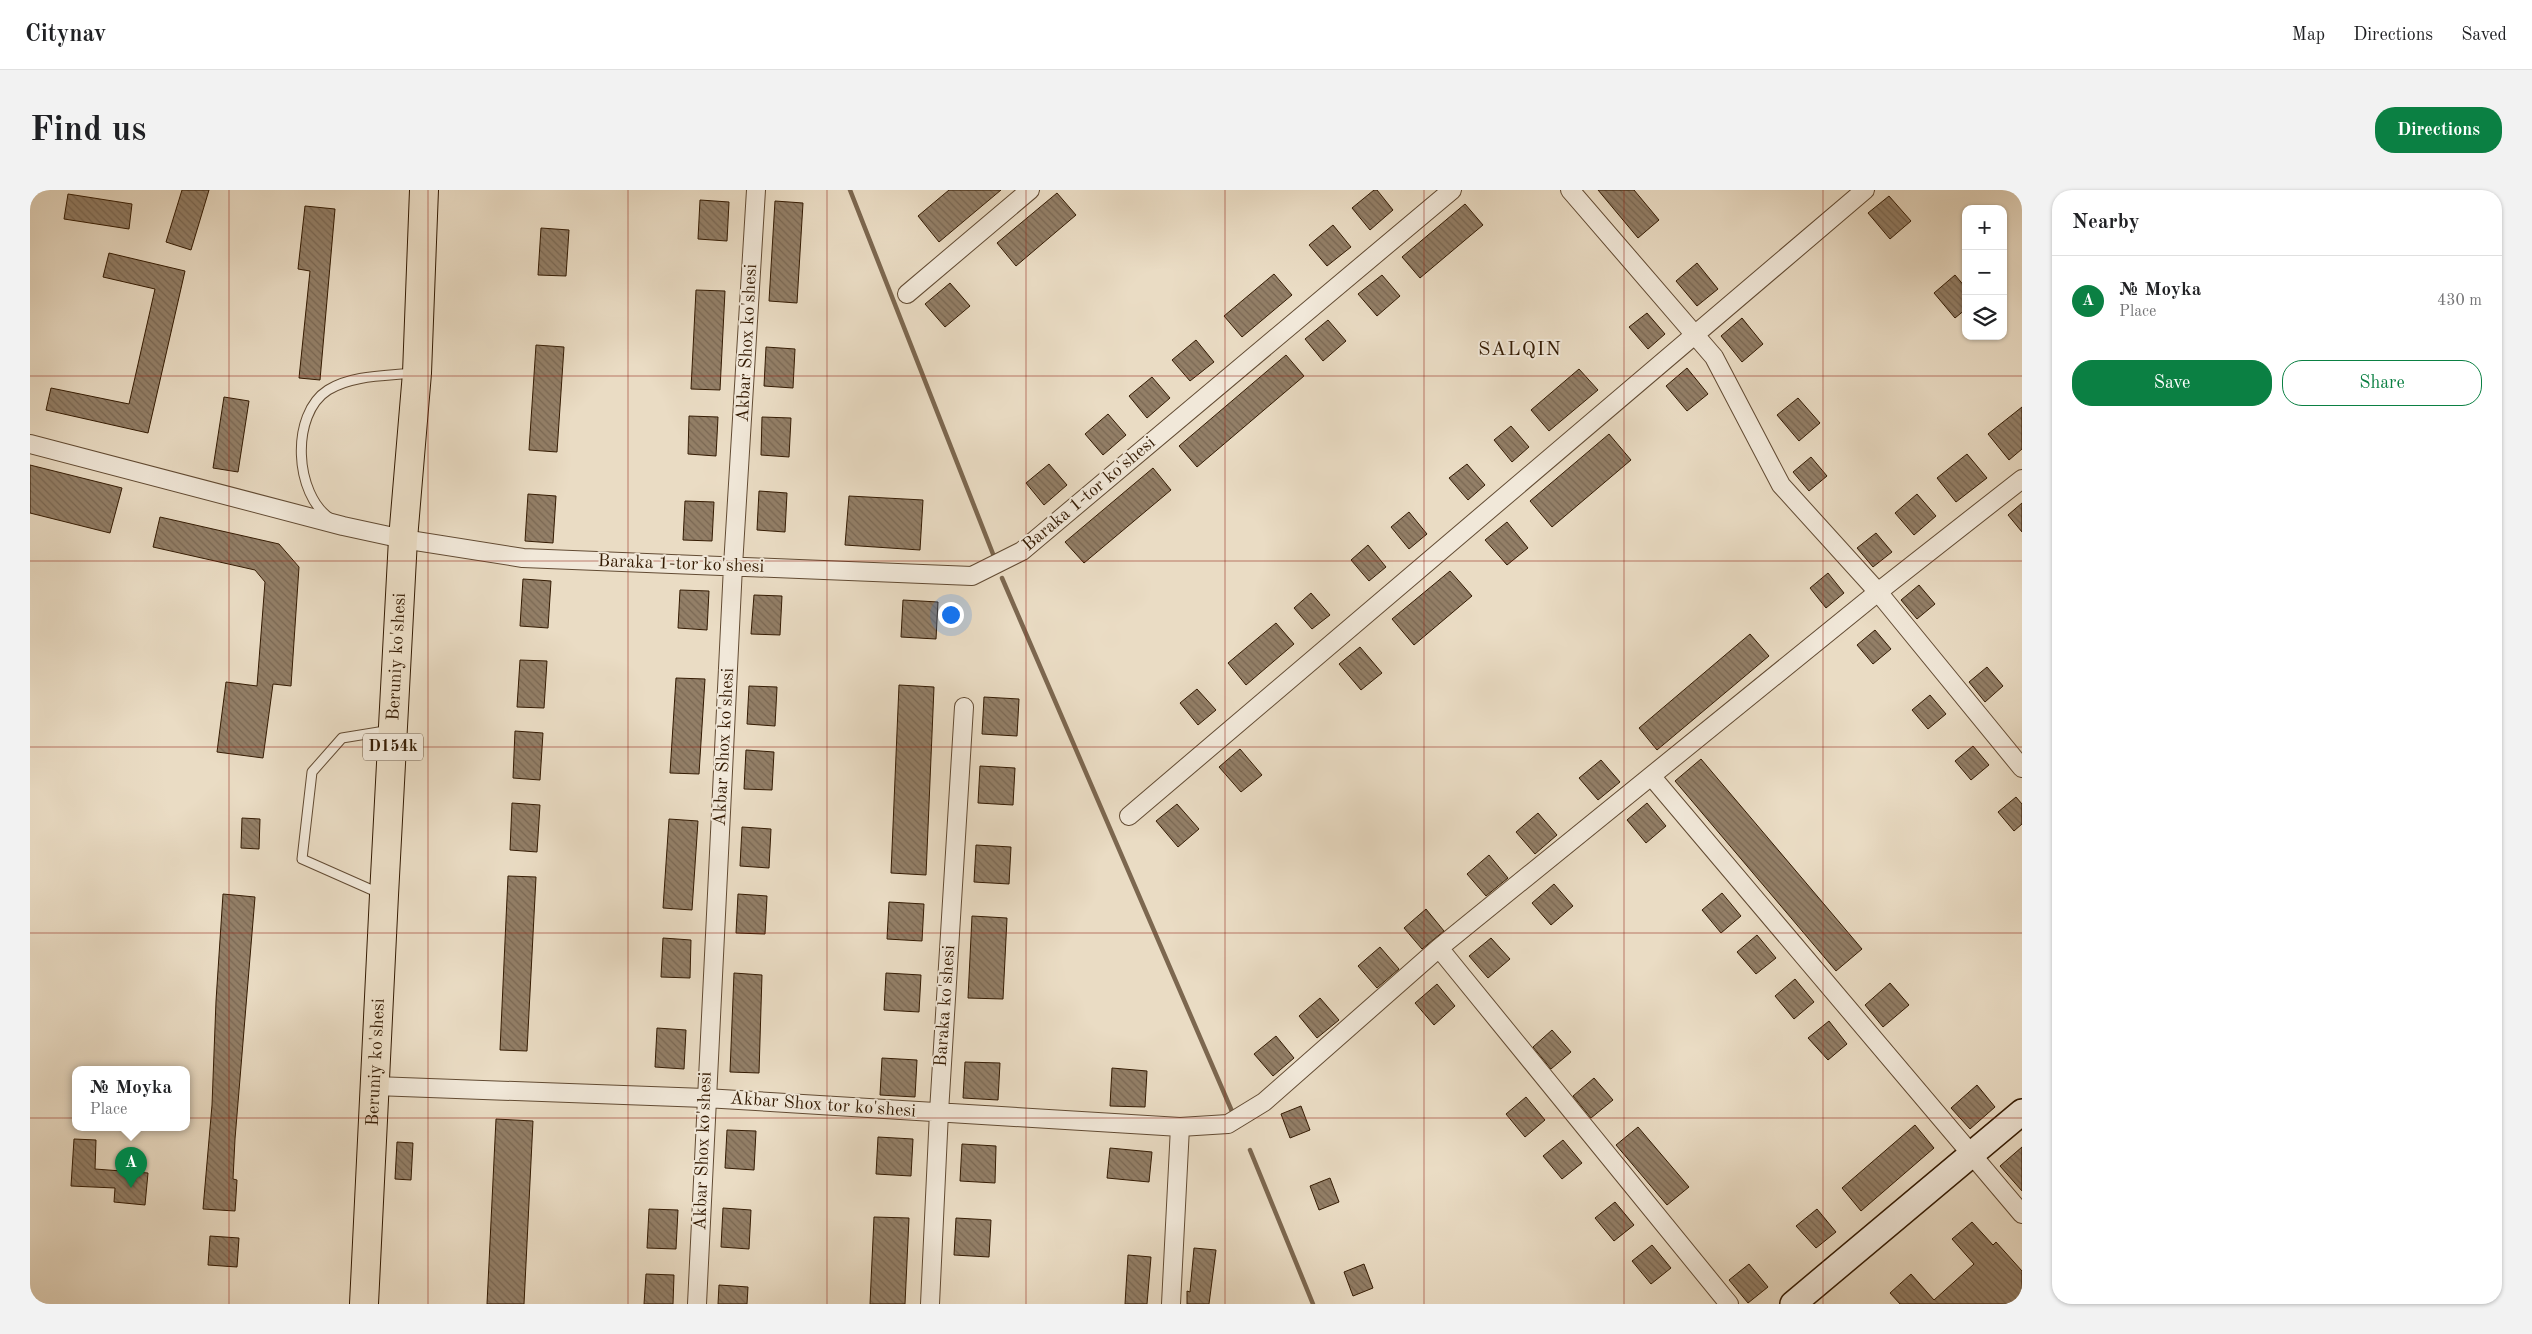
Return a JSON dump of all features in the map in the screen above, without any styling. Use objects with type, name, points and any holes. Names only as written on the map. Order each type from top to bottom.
[{"type":"main road","name":"Beruniy ko'shesi","points":[[364,1304],[403,539],[417,373],[424,190]]},
{"type":"street","name":"Akbar Shox ko'shesi","points":[[697,1304],[705,1098],[733,566],[756,190]]},
{"type":"street","points":[[907,294],[1030,190]]},
{"type":"street","name":"Baraka 1-tor ko'shesi","points":[[30,444],[343,526],[403,539],[523,558],[972,576],[1022,551],[1452,190]]},
{"type":"street","points":[[1570,190],[1714,357],[1781,485],[1878,592],[2022,768]]},
{"type":"street","points":[[1129,816],[1865,190]]},
{"type":"street","name":"Akbar Shox tor ko'shesi","points":[[375,1086],[705,1098],[1180,1127],[1228,1124],[1264,1102],[1439,948],[1878,592],[2022,479]]},
{"type":"street","name":"Baraka ko'shesi","points":[[930,1304],[938,1112],[964,707]]},
{"type":"street","points":[[1652,777],[2022,1214]]},
{"type":"street","points":[[1439,948],[1729,1304]]},
{"type":"street","points":[[1793,1304],[2022,1112]]},
{"type":"street","points":[[1171,1304],[1180,1127]]},
{"type":"lane","points":[[343,526],[324,514],[310,495],[302,472],[306,418],[319,398],[338,385],[362,378],[417,373]]},
{"type":"lane","points":[[384,895],[302,859],[312,772],[342,738],[394,730]]},
{"type":"building","points":[[182,190],[209,190],[191,250],[166,242]]},
{"type":"building","points":[[949,190],[1001,190],[939,242],[918,216]]},
{"type":"building","points":[[1374,190],[1377,190],[1393,210],[1370,230],[1352,208]]},
{"type":"building","points":[[1598,190],[1634,190],[1659,220],[1638,238]]},
{"type":"building","points":[[1057,193],[1076,215],[1016,266],[997,243]]},
{"type":"building","points":[[68,194],[132,204],[129,229],[64,219]]},
{"type":"building","points":[[1889,196],[1911,221],[1890,239],[1868,213]]},
{"type":"building","points":[[700,200],[729,202],[727,241],[698,239]]},
{"type":"building","points":[[775,201],[803,203],[797,303],[769,301]]},
{"type":"building","points":[[1465,204],[1483,225],[1420,278],[1402,257]]},
{"type":"building","points":[[305,206],[335,209],[320,380],[299,378],[310,271],[298,269]]},
{"type":"building","points":[[1333,225],[1351,247],[1327,266],[1309,245]]},
{"type":"building","points":[[541,228],[569,230],[566,276],[538,275]]},
{"type":"building","points":[[109,253],[185,271],[148,433],[46,410],[51,388],[129,404],[155,289],[103,277]]},
{"type":"building","points":[[1697,263],[1718,289],[1697,306],[1676,281]]},
{"type":"building","points":[[1274,274],[1292,295],[1242,337],[1224,316]]},
{"type":"building","points":[[1382,275],[1400,296],[1377,316],[1358,294]]},
{"type":"building","points":[[1955,275],[1962,283],[1962,312],[1955,318],[1934,293]]},
{"type":"building","points":[[950,283],[970,306],[945,327],[925,304]]},
{"type":"building","points":[[696,290],[725,291],[720,390],[691,389]]},
{"type":"building","points":[[1647,313],[1665,334],[1648,349],[1629,327]]},
{"type":"building","points":[[1742,318],[1763,344],[1742,362],[1721,336]]},
{"type":"building","points":[[1328,320],[1346,341],[1323,361],[1305,339]]},
{"type":"building","points":[[1196,340],[1214,362],[1190,381],[1172,360]]},
{"type":"building","points":[[536,345],[564,347],[557,452],[529,450]]},
{"type":"building","points":[[766,347],[795,349],[793,388],[764,386]]},
{"type":"building","points":[[1286,355],[1304,376],[1197,467],[1179,446]]},
{"type":"building","points":[[1687,368],[1708,394],[1687,411],[1666,386]]},
{"type":"building","points":[[1579,369],[1598,390],[1549,431],[1531,410]]},
{"type":"building","points":[[1152,377],[1170,398],[1147,418],[1129,396]]},
{"type":"building","points":[[224,397],[249,401],[238,472],[213,468]]},
{"type":"building","points":[[1798,398],[1820,423],[1799,441],[1777,415]]},
{"type":"building","points":[[2022,407],[2022,449],[2009,460],[1988,434]]},
{"type":"building","points":[[1108,414],[1126,435],[1103,455],[1085,434]]},
{"type":"building","points":[[689,416],[718,417],[716,456],[688,454]]},
{"type":"building","points":[[762,417],[791,418],[789,457],[761,455]]},
{"type":"building","points":[[1511,426],[1529,447],[1512,462],[1494,440]]},
{"type":"building","points":[[1609,434],[1631,460],[1552,527],[1530,501]]},
{"type":"building","points":[[1967,454],[1987,478],[1956,502],[1937,478]]},
{"type":"building","points":[[1811,457],[1827,476],[1809,491],[1793,472]]},
{"type":"building","points":[[1049,464],[1067,485],[1044,505],[1026,483]]},
{"type":"building","points":[[1467,464],[1485,485],[1468,500],[1449,478]]},
{"type":"building","points":[[30,465],[122,488],[110,533],[30,513]]},
{"type":"building","points":[[1153,468],[1171,490],[1084,563],[1065,542]]},
{"type":"building","points":[[759,491],[787,493],[785,532],[757,530]]},
{"type":"building","points":[[528,494],[556,496],[553,543],[525,541]]},
{"type":"building","points":[[1917,494],[1936,516],[1914,535],[1895,513]]},
{"type":"building","points":[[849,496],[923,500],[920,550],[845,545]]},
{"type":"building","points":[[685,501],[714,502],[712,541],[683,540]]},
{"type":"building","points":[[2022,503],[2022,532],[2008,515]]},
{"type":"building","points":[[1409,512],[1427,534],[1409,549],[1391,527]]},
{"type":"building","points":[[160,517],[279,544],[299,567],[291,686],[273,684],[263,758],[217,752],[226,682],[257,686],[265,582],[255,570],[153,547]]},
{"type":"building","points":[[1507,522],[1528,548],[1507,565],[1485,540]]},
{"type":"building","points":[[1876,533],[1892,552],[1873,567],[1857,548]]},
{"type":"building","points":[[1368,545],[1386,567],[1369,581],[1351,560]]},
{"type":"building","points":[[1450,571],[1472,596],[1414,645],[1392,619]]},
{"type":"building","points":[[1828,573],[1844,593],[1826,608],[1810,588]]},
{"type":"building","points":[[523,579],[551,581],[548,628],[520,626]]},
{"type":"building","points":[[1919,585],[1935,604],[1917,619],[1901,600]]},
{"type":"building","points":[[680,590],[709,591],[707,630],[678,628]]},
{"type":"building","points":[[1311,593],[1330,615],[1312,629],[1294,608]]},
{"type":"building","points":[[754,595],[782,596],[780,635],[751,634]]},
{"type":"building","points":[[903,600],[938,602],[936,639],[901,637]]},
{"type":"building","points":[[1276,623],[1294,644],[1246,685],[1228,663]]},
{"type":"building","points":[[1875,630],[1891,649],[1873,664],[1857,645]]},
{"type":"building","points":[[1750,634],[1769,656],[1657,750],[1639,728]]},
{"type":"building","points":[[1360,647],[1382,673],[1361,690],[1339,664]]},
{"type":"building","points":[[520,660],[547,661],[544,708],[517,707]]},
{"type":"building","points":[[1987,667],[2003,686],[1985,702],[1969,682]]},
{"type":"building","points":[[676,678],[705,679],[699,774],[670,773]]},
{"type":"building","points":[[899,685],[934,687],[926,875],[891,873]]},
{"type":"building","points":[[749,686],[777,687],[775,726],[747,724]]},
{"type":"building","points":[[1197,689],[1216,710],[1198,725],[1180,703]]},
{"type":"building","points":[[1930,695],[1946,714],[1928,729],[1912,710]]},
{"type":"building","points":[[984,697],[1019,699],[1017,736],[982,734]]},
{"type":"building","points":[[515,731],[543,733],[540,780],[513,778]]},
{"type":"building","points":[[1973,746],[1989,765],[1971,780],[1955,761]]},
{"type":"building","points":[[1240,749],[1262,775],[1241,792],[1219,767]]},
{"type":"building","points":[[746,750],[774,752],[772,790],[744,789]]},
{"type":"building","points":[[1701,759],[1862,949],[1836,971],[1675,781]]},
{"type":"building","points":[[1601,760],[1620,782],[1598,800],[1579,778]]},
{"type":"building","points":[[980,766],[1015,768],[1013,805],[978,803]]},
{"type":"building","points":[[2016,797],[2022,804],[2022,824],[2014,831],[1998,812]]},
{"type":"building","points":[[512,803],[540,805],[537,852],[510,850]]},
{"type":"building","points":[[1647,803],[1666,826],[1646,843],[1627,820]]},
{"type":"building","points":[[1177,804],[1199,829],[1178,847],[1156,821]]},
{"type":"building","points":[[1538,813],[1557,835],[1535,854],[1516,832]]},
{"type":"building","points":[[242,818],[260,819],[259,849],[241,848]]},
{"type":"building","points":[[669,819],[698,821],[692,910],[663,908]]},
{"type":"building","points":[[742,827],[771,829],[769,868],[740,866]]},
{"type":"building","points":[[976,845],[1011,847],[1009,884],[974,882]]},
{"type":"building","points":[[1489,855],[1508,878],[1486,896],[1467,874]]},
{"type":"building","points":[[508,876],[536,877],[527,1051],[500,1050]]},
{"type":"building","points":[[1554,884],[1573,906],[1551,925],[1532,903]]},
{"type":"building","points":[[1722,893],[1741,916],[1721,933],[1702,910]]},
{"type":"building","points":[[223,894],[255,897],[235,1139],[233,1179],[237,1180],[235,1211],[203,1209],[212,1105]]},
{"type":"building","points":[[738,894],[767,896],[765,934],[736,933]]},
{"type":"building","points":[[889,902],[924,904],[922,941],[887,939]]},
{"type":"building","points":[[1426,909],[1444,931],[1422,949],[1404,928]]},
{"type":"building","points":[[972,916],[1007,918],[1003,999],[968,998]]},
{"type":"building","points":[[1757,935],[1776,958],[1756,974],[1737,952]]},
{"type":"building","points":[[663,938],[691,940],[690,978],[661,977]]},
{"type":"building","points":[[1491,938],[1510,959],[1488,978],[1469,956]]},
{"type":"building","points":[[1380,947],[1399,969],[1377,988],[1358,966]]},
{"type":"building","points":[[734,973],[762,975],[759,1073],[730,1072]]},
{"type":"building","points":[[886,973],[921,975],[919,1012],[884,1010]]},
{"type":"building","points":[[1795,979],[1814,1002],[1794,1019],[1775,996]]},
{"type":"building","points":[[1890,983],[1909,1005],[1883,1027],[1865,1005]]},
{"type":"building","points":[[1437,984],[1455,1006],[1434,1025],[1415,1003]]},
{"type":"building","points":[[1320,998],[1339,1020],[1317,1038],[1299,1016]]},
{"type":"building","points":[[1829,1021],[1847,1044],[1828,1060],[1808,1038]]},
{"type":"building","points":[[657,1028],[686,1030],[684,1069],[655,1067]]},
{"type":"building","points":[[1552,1030],[1571,1052],[1551,1069],[1533,1047]]},
{"type":"building","points":[[1276,1036],[1294,1058],[1273,1076],[1254,1054]]},
{"type":"building","points":[[882,1058],[917,1060],[915,1097],[880,1095]]},
{"type":"building","points":[[965,1062],[1000,1063],[998,1100],[963,1098]]},
{"type":"building","points":[[1112,1068],[1147,1071],[1145,1107],[1110,1106]]},
{"type":"building","points":[[1594,1078],[1613,1100],[1591,1118],[1573,1096]]},
{"type":"building","points":[[1977,1085],[1995,1107],[1970,1129],[1951,1108]]},
{"type":"building","points":[[1526,1097],[1545,1120],[1525,1137],[1506,1114]]},
{"type":"building","points":[[1301,1106],[1310,1130],[1290,1138],[1281,1114]]},
{"type":"building","points":[[496,1119],[533,1121],[524,1304],[487,1304]]},
{"type":"building","points":[[1915,1125],[1934,1148],[1861,1211],[1842,1188]]},
{"type":"building","points":[[1638,1127],[1689,1187],[1667,1205],[1616,1145]]},
{"type":"building","points":[[727,1130],[756,1131],[754,1170],[725,1168]]},
{"type":"building","points":[[878,1137],[913,1139],[911,1176],[876,1174]]},
{"type":"building","points":[[74,1139],[96,1140],[95,1169],[148,1173],[145,1205],[114,1202],[115,1188],[71,1186]]},
{"type":"building","points":[[1563,1140],[1582,1163],[1562,1179],[1543,1156]]},
{"type":"building","points":[[397,1142],[413,1143],[411,1180],[395,1179]]},
{"type":"building","points":[[962,1144],[996,1146],[995,1183],[960,1181]]},
{"type":"building","points":[[2022,1147],[2022,1191],[2000,1166]]},
{"type":"building","points":[[1110,1148],[1152,1152],[1149,1182],[1107,1178]]},
{"type":"building","points":[[1330,1178],[1339,1202],[1319,1210],[1310,1186]]},
{"type":"building","points":[[1615,1202],[1634,1225],[1614,1241],[1595,1218]]},
{"type":"building","points":[[723,1208],[751,1210],[749,1249],[721,1247]]},
{"type":"building","points":[[649,1209],[678,1210],[676,1249],[647,1248]]},
{"type":"building","points":[[1817,1209],[1836,1232],[1816,1248],[1796,1226]]},
{"type":"building","points":[[874,1217],[909,1218],[905,1304],[870,1304]]},
{"type":"building","points":[[956,1218],[991,1220],[989,1257],[954,1255]]},
{"type":"building","points":[[1972,1222],[1993,1245],[1996,1242],[2022,1271],[2022,1304],[1900,1304],[1890,1293],[1911,1274],[1934,1300],[1974,1264],[1952,1239]]},
{"type":"building","points":[[210,1236],[239,1238],[237,1267],[208,1265]]},
{"type":"building","points":[[1652,1245],[1671,1268],[1651,1284],[1632,1261]]},
{"type":"building","points":[[1194,1248],[1216,1250],[1209,1304],[1187,1304],[1187,1291],[1190,1292]]},
{"type":"building","points":[[1128,1255],[1151,1257],[1147,1304],[1125,1304]]},
{"type":"building","points":[[1364,1264],[1373,1288],[1353,1296],[1344,1272]]},
{"type":"building","points":[[1749,1264],[1768,1287],[1748,1303],[1729,1280]]},
{"type":"building","points":[[646,1274],[674,1275],[673,1304],[644,1304]]},
{"type":"building","points":[[719,1285],[748,1287],[747,1304],[718,1304]]},
{"type":"waterway","points":[[850,190],[993,554]]},
{"type":"waterway","points":[[1002,578],[1234,1116]]},
{"type":"waterway","points":[[1250,1150],[1313,1304]]},
{"type":"place","name":"№ Moyka","points":[[131,1188]]},
{"type":"district","name":"SALQIN","points":[[1520,350]]}]
